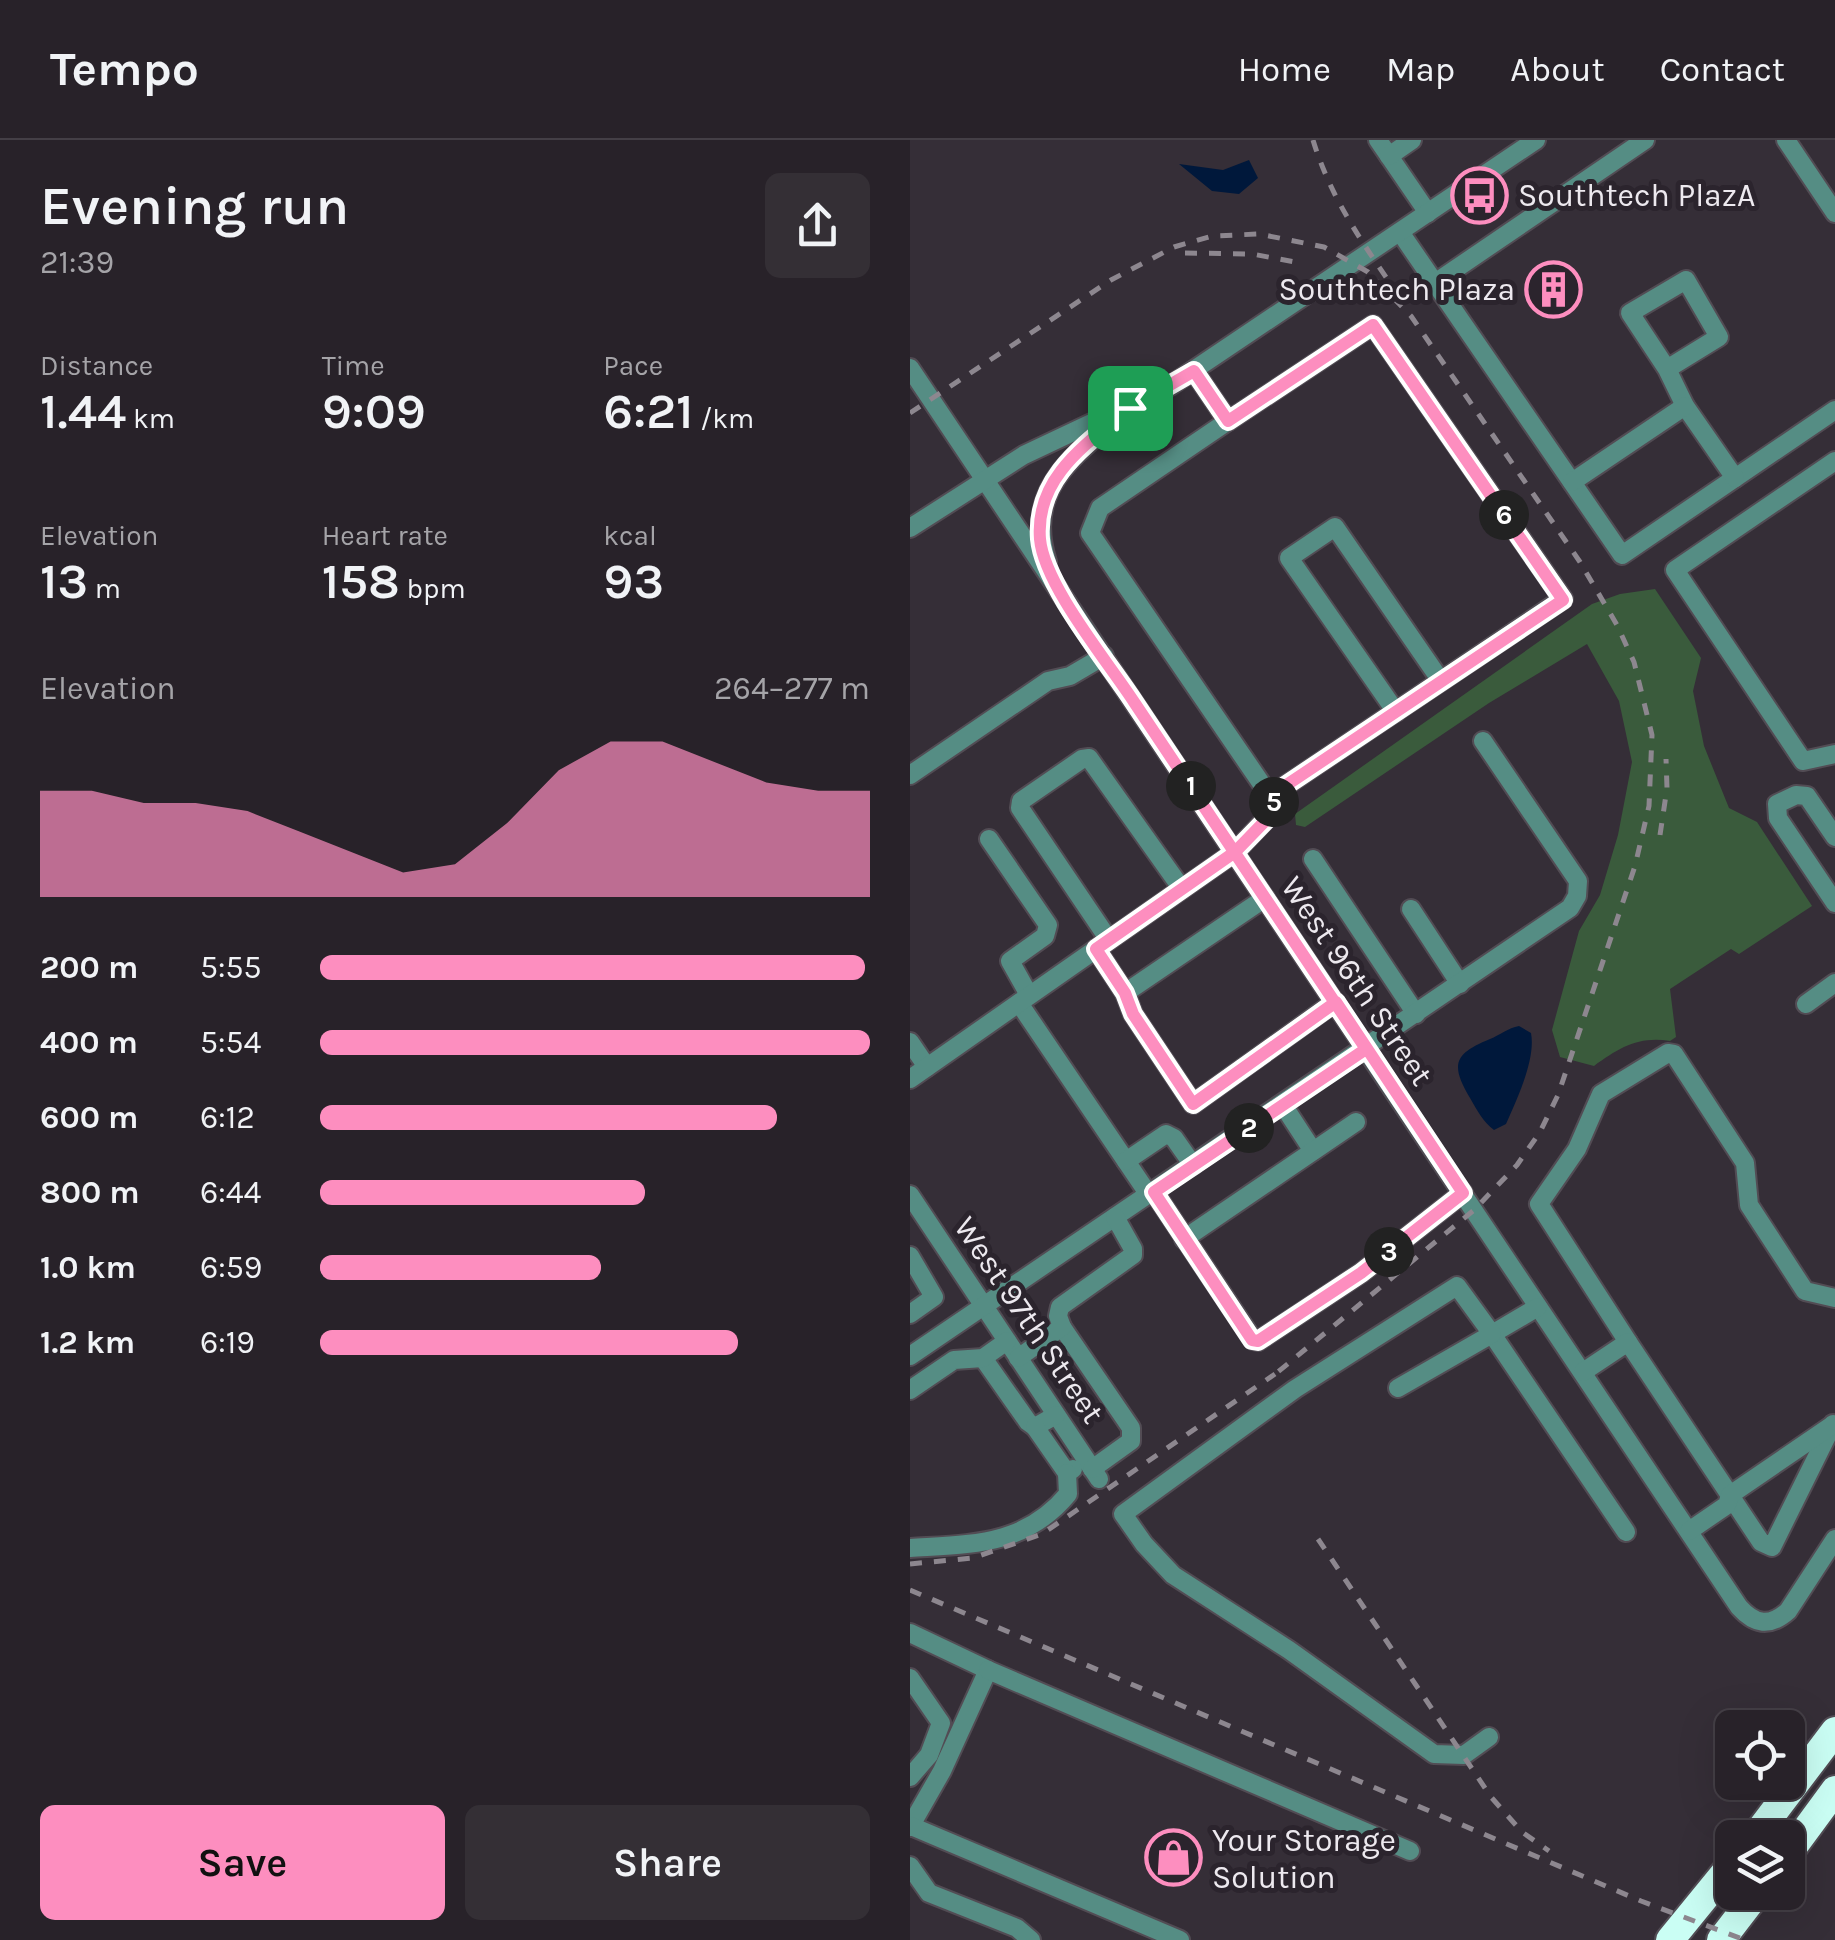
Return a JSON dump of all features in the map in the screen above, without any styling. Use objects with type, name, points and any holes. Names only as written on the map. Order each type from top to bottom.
[{"type":"highway","points":[[1768,1820],[1835,1730]]},
{"type":"highway","points":[[1805,1831],[1835,1790]]},
{"type":"highway","points":[[1670,1940],[1715,1886]]},
{"type":"highway","points":[[1660,1940],[1707,1896]]},
{"type":"highway","points":[[1723,1938],[1744,1910]]},
{"type":"street","points":[[1412,140],[1383,148],[1428,214]]},
{"type":"street","points":[[910,528],[1024,455],[1130,408],[1194,371],[1536,140]]},
{"type":"street","points":[[1435,283],[1646,140]]},
{"type":"street","points":[[1786,140],[1835,213]]},
{"type":"street","points":[[1400,232],[1622,555],[1835,410]]},
{"type":"street","points":[[1667,369],[1719,336],[1686,280],[1630,313],[1667,369],[1685,406],[1736,478]]},
{"type":"street","points":[[910,1078],[1235,852],[1268,818],[1279,790],[1563,600],[1373,325],[1100,508],[1090,533],[1274,802]]},
{"type":"street","points":[[1194,371],[1228,421]]},
{"type":"street","name":"West 96th Street","points":[[911,372],[1739,1606],[1753,1620],[1778,1620],[1835,1539]]},
{"type":"street","points":[[1572,482],[1685,406]]},
{"type":"street","points":[[1051,577],[1040,542],[1046,495],[1065,463],[1130,408]]},
{"type":"street","points":[[1835,460],[1676,570],[1802,761],[1835,754]]},
{"type":"street","points":[[1396,712],[1290,558],[1335,527],[1441,681]]},
{"type":"street","points":[[910,775],[1048,680],[1070,676],[1104,656]]},
{"type":"street","points":[[912,1351],[1283,1105],[1570,908],[1578,882],[1483,741]]},
{"type":"street","points":[[1182,890],[1089,758],[1021,802],[1020,808],[1103,944],[1133,1014],[1193,1104],[1336,1002]]},
{"type":"street","points":[[1835,837],[1807,796],[1796,794],[1777,804],[1778,818],[1835,902]]},
{"type":"street","points":[[989,840],[1048,925],[1046,936],[1010,960],[1024,999],[1126,1161],[1252,1340],[1258,1341],[1361,1273],[1463,1193]]},
{"type":"street","points":[[1313,859],[1416,1014]]},
{"type":"street","points":[[1125,993],[1266,898]]},
{"type":"street","points":[[1410,909],[1460,984]]},
{"type":"street","points":[[1806,1004],[1835,982]]},
{"type":"street","points":[[910,1042],[927,1067]]},
{"type":"street","points":[[1834,1424],[1772,1548],[1761,1542],[1539,1204],[1577,1148],[1602,1094],[1668,1053],[1674,1054],[1744,1163],[1750,1205],[1805,1291],[1835,1298]]},
{"type":"street","points":[[1283,1105],[1313,1151]]},
{"type":"street","points":[[1184,1239],[1356,1122]]},
{"type":"street","points":[[1126,1161],[1166,1134],[1174,1138],[1192,1166]]},
{"type":"street","name":"West 97th Street","points":[[914,1208],[1092,1469]]},
{"type":"street","points":[[1067,1473],[1092,1469],[1131,1441],[1131,1428],[1058,1316],[1060,1308],[1133,1254],[1134,1249],[1115,1217]]},
{"type":"street","points":[[910,1256],[934,1297],[910,1314]]},
{"type":"street","points":[[1490,1737],[1464,1755],[1434,1754],[1288,1650],[1173,1575],[1123,1514],[1295,1389],[1457,1286],[1626,1532]]},
{"type":"street","points":[[1398,1388],[1538,1306]]},
{"type":"street","points":[[1018,1358],[1062,1327]]},
{"type":"street","points":[[910,1390],[954,1360],[983,1358],[1007,1341]]},
{"type":"street","points":[[1582,1372],[1628,1342]]},
{"type":"street","points":[[910,1548],[992,1543],[1018,1534],[1068,1494],[1067,1473],[983,1358]]},
{"type":"street","points":[[1035,1426],[1056,1415]]},
{"type":"street","points":[[1689,1531],[1727,1505],[1730,1495],[1834,1424]]},
{"type":"street","points":[[910,1633],[1410,1852]]},
{"type":"street","points":[[988,1670],[942,1771],[910,1826],[1180,1940]]},
{"type":"street","points":[[910,1678],[941,1724],[928,1756],[910,1777]]},
{"type":"street","points":[[910,1866],[930,1893],[1017,1928],[1030,1940]]},
{"type":"green space","points":[[1655,589],[1701,658],[1693,691],[1704,746],[1729,808],[1757,822],[1812,906],[1739,954],[1731,949],[1670,989],[1676,1037],[1629,1045],[1594,1066],[1560,1057],[1552,1030],[1579,931],[1600,895],[1618,835],[1632,762],[1619,701],[1587,644],[1489,703],[1305,827],[1296,825],[1295,814],[1592,604],[1620,594]]},
{"type":"water","points":[[1249,160],[1258,178],[1239,194],[1212,191],[1179,164],[1223,170]]},
{"type":"water","points":[[1519,1026],[1531,1033],[1528,1067],[1506,1124],[1494,1130],[1480,1116],[1464,1086],[1459,1061],[1469,1050]]},
{"type":"railway","points":[[1313,140],[1336,196],[1388,280]]},
{"type":"railway","points":[[910,413],[1111,280],[1174,247],[1212,236],[1259,234],[1324,247],[1368,272],[1411,316],[1580,562],[1634,662],[1652,735],[1649,806],[1635,866],[1558,1095],[1540,1132],[1517,1165],[1474,1210],[1273,1376]]},
{"type":"railway","points":[[1185,253],[1252,254],[1295,262]]},
{"type":"railway","points":[[1660,835],[1667,788],[1666,759]]},
{"type":"railway","points":[[910,1564],[973,1558],[1042,1534],[1275,1374]]},
{"type":"railway","points":[[1318,1539],[1491,1797],[1522,1832],[1549,1851]]},
{"type":"railway","points":[[910,1590],[1641,1901],[1745,1940]]},
{"type":"place","name":"Southtech PlazA","points":[[1479,195]]},
{"type":"place","name":"Southtech Plaza","points":[[1554,289]]},
{"type":"place","name":"Your Storage Solution","points":[[1173,1858]]},
{"type":"route","points":[[1130,408],[1065,463],[1046,495],[1040,542],[1051,577],[1235,852],[1336,1002],[1366,1049],[1154,1192],[1252,1340],[1258,1341],[1361,1273],[1463,1193],[1336,1002],[1193,1104],[1133,1014],[1125,993],[1096,949],[1235,852],[1268,818],[1279,790],[1563,600],[1373,325],[1228,421],[1194,371],[1130,408]]}]
